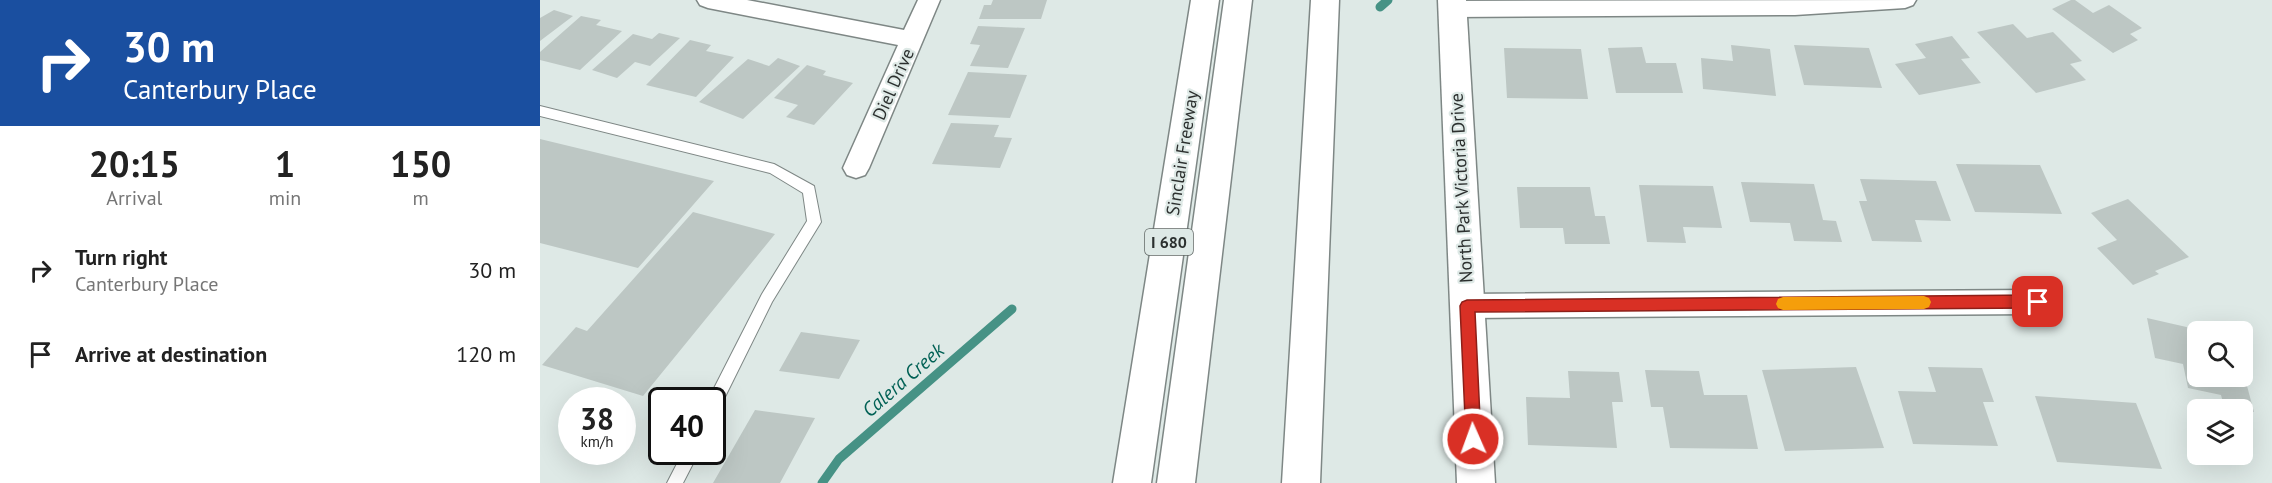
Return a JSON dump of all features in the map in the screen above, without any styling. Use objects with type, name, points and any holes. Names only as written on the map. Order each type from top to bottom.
[{"type":"main road","name":"Sinclair Freeway","points":[[1132,483],[1205,0]]},
{"type":"main road","name":"I 680","points":[[1176,483],[1238,0]]},
{"type":"main road","points":[[1301,483],[1325,0]]},
{"type":"main road","name":"North Park Victoria Drive","points":[[1452,5],[1476,483]]},
{"type":"street","points":[[708,0],[913,40]]},
{"type":"street","name":"Diel Drive","points":[[856,168],[929,0]]},
{"type":"street","points":[[1452,5],[1795,6],[1905,0]]},
{"type":"street","points":[[1467,306],[2038,302]]},
{"type":"lane","points":[[540,111],[774,169],[809,190],[814,222],[768,298],[723,387]]},
{"type":"lane","points":[[675,483],[684,465]]},
{"type":"building","points":[[993,0],[1047,0],[1041,19],[979,19],[984,5],[991,5]]},
{"type":"building","points":[[2075,0],[2093,13],[2109,5],[2142,28],[2130,34],[2138,40],[2113,53],[2052,9]]},
{"type":"building","points":[[554,10],[573,16],[540,41],[540,18]]},
{"type":"building","points":[[581,16],[601,20],[596,25],[622,31],[580,70],[540,60],[540,52]]},
{"type":"building","points":[[2013,24],[2027,38],[2053,32],[2082,61],[2070,64],[2086,80],[2036,93],[1977,32]]},
{"type":"building","points":[[978,26],[1025,28],[1008,68],[970,66],[980,45],[970,44]]},
{"type":"building","points":[[659,33],[680,38],[650,66],[635,62],[617,78],[592,70],[633,34],[652,39]]},
{"type":"building","points":[[1952,36],[1970,58],[1961,59],[1981,83],[1919,95],[1895,64],[1926,58],[1915,44]]},
{"type":"building","points":[[690,40],[711,45],[706,51],[734,57],[696,97],[646,85]]},
{"type":"building","points":[[1731,45],[1770,49],[1776,96],[1703,89],[1701,58],[1733,61]]},
{"type":"building","points":[[1794,45],[1869,48],[1882,88],[1804,85]]},
{"type":"building","points":[[1642,47],[1646,63],[1676,63],[1683,93],[1616,93],[1608,48]]},
{"type":"building","points":[[1504,48],[1581,49],[1588,99],[1507,98]]},
{"type":"building","points":[[778,58],[800,66],[743,119],[699,102],[748,59],[769,66]]},
{"type":"building","points":[[807,65],[826,71],[823,75],[853,83],[814,125],[786,117],[798,105],[774,98]]},
{"type":"building","points":[[968,72],[1027,75],[1010,118],[948,115]]},
{"type":"building","points":[[951,123],[999,125],[994,137],[1012,138],[1000,168],[932,164]]},
{"type":"building","points":[[540,139],[714,181],[638,268],[540,243]]},
{"type":"building","points":[[1956,164],[2040,165],[2062,214],[1975,212]]},
{"type":"building","points":[[1860,179],[1936,181],[1951,221],[1915,220],[1922,242],[1872,241],[1859,201],[1867,201]]},
{"type":"building","points":[[1741,182],[1814,184],[1823,220],[1836,221],[1842,242],[1794,241],[1790,223],[1750,222]]},
{"type":"building","points":[[1639,185],[1713,186],[1722,228],[1683,227],[1686,243],[1647,242]]},
{"type":"building","points":[[1517,187],[1590,187],[1595,216],[1605,216],[1610,244],[1565,244],[1563,228],[1520,228]]},
{"type":"building","points":[[2128,199],[2189,257],[2155,271],[2159,274],[2133,285],[2097,248],[2117,240],[2091,213]]},
{"type":"building","points":[[693,212],[775,234],[648,387],[643,396],[636,394],[636,387],[614,387],[542,365],[576,327],[587,331]]},
{"type":"building","points":[[2147,318],[2187,327],[2187,383],[2183,364],[2155,358]]},
{"type":"building","points":[[801,332],[860,340],[839,379],[779,371]]},
{"type":"building","points":[[1856,367],[1884,448],[1785,451],[1762,370]]},
{"type":"building","points":[[1928,367],[1982,368],[1994,402],[1983,402],[1998,446],[1913,444],[1898,391],[1936,392]]},
{"type":"building","points":[[1645,370],[1699,371],[1704,395],[1747,395],[1758,449],[1670,448],[1663,407],[1651,407]]},
{"type":"building","points":[[1568,371],[1619,372],[1623,402],[1612,402],[1617,448],[1528,445],[1526,397],[1570,398]]},
{"type":"building","points":[[2247,387],[2251,399],[2222,399],[2221,395],[2188,388]]},
{"type":"building","points":[[2035,396],[2136,403],[2162,469],[2057,462]]},
{"type":"building","points":[[755,410],[815,418],[780,483],[713,483],[723,465],[726,465],[726,460]]},
{"type":"waterway","name":"Calera Creek","points":[[1380,7],[1388,0]]},
{"type":"waterway","name":"Calera Creek","points":[[822,483],[839,459],[1012,309]]},
{"type":"slow traffic","points":[[1783,304],[1924,302]]},
{"type":"route","points":[[1473,439],[1467,306],[2038,302]]}]
